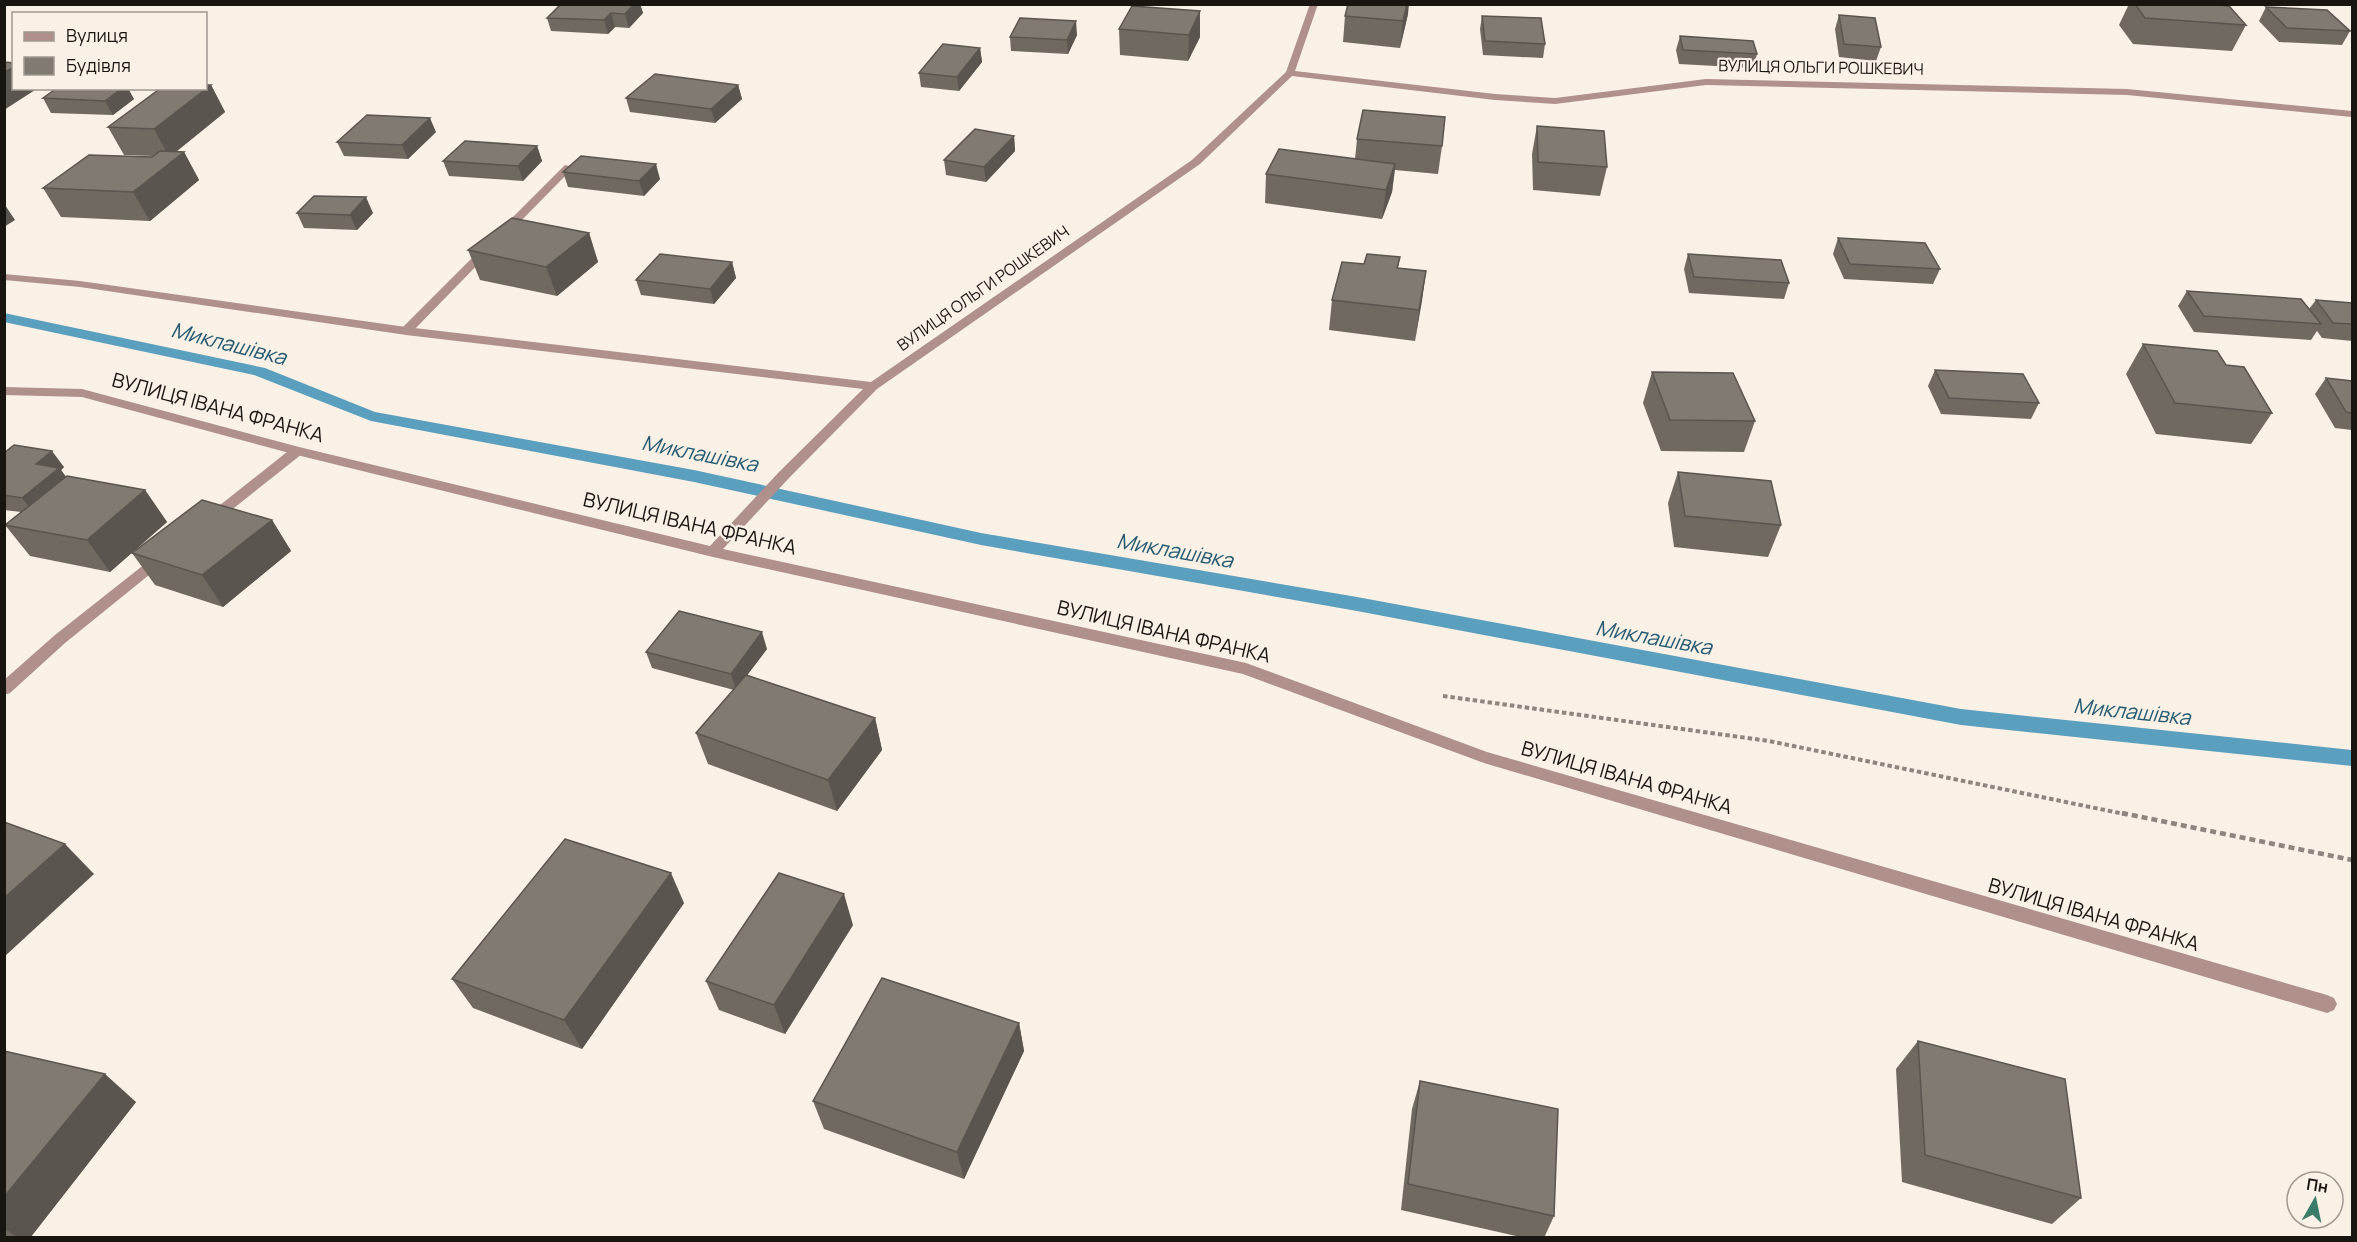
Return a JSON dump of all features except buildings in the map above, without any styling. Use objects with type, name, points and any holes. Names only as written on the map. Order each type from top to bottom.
[{"type":"street","name":"ВУЛИЦЯ ОЛЬГИ РОШКЕВИЧ","points":[[713,552],[784,475],[873,386],[1196,162],[1290,73],[1314,4]]},
{"type":"street","name":"ВУЛИЦЯ ОЛЬГИ РОШКЕВИЧ","points":[[1290,73],[1495,97],[1556,101],[1718,82],[2127,92],[2352,114]]},
{"type":"street","points":[[405,331],[568,167]]},
{"type":"street","points":[[4,277],[80,284],[405,331],[873,386]]},
{"type":"street","name":"ВУЛИЦЯ ІВАНА ФРАНКА","points":[[4,391],[82,393],[297,451],[713,552],[1246,669],[1484,757],[2327,1004]]},
{"type":"street","points":[[196,530],[297,451]]},
{"type":"street","points":[[4,688],[60,639],[169,552]]},
{"type":"path","points":[[1432,694],[1769,741],[2352,860]]},
{"type":"waterway","name":"Миклашівка","points":[[4,317],[259,371],[371,416],[694,476],[981,539],[1357,604],[1961,717],[2352,758]]}]
